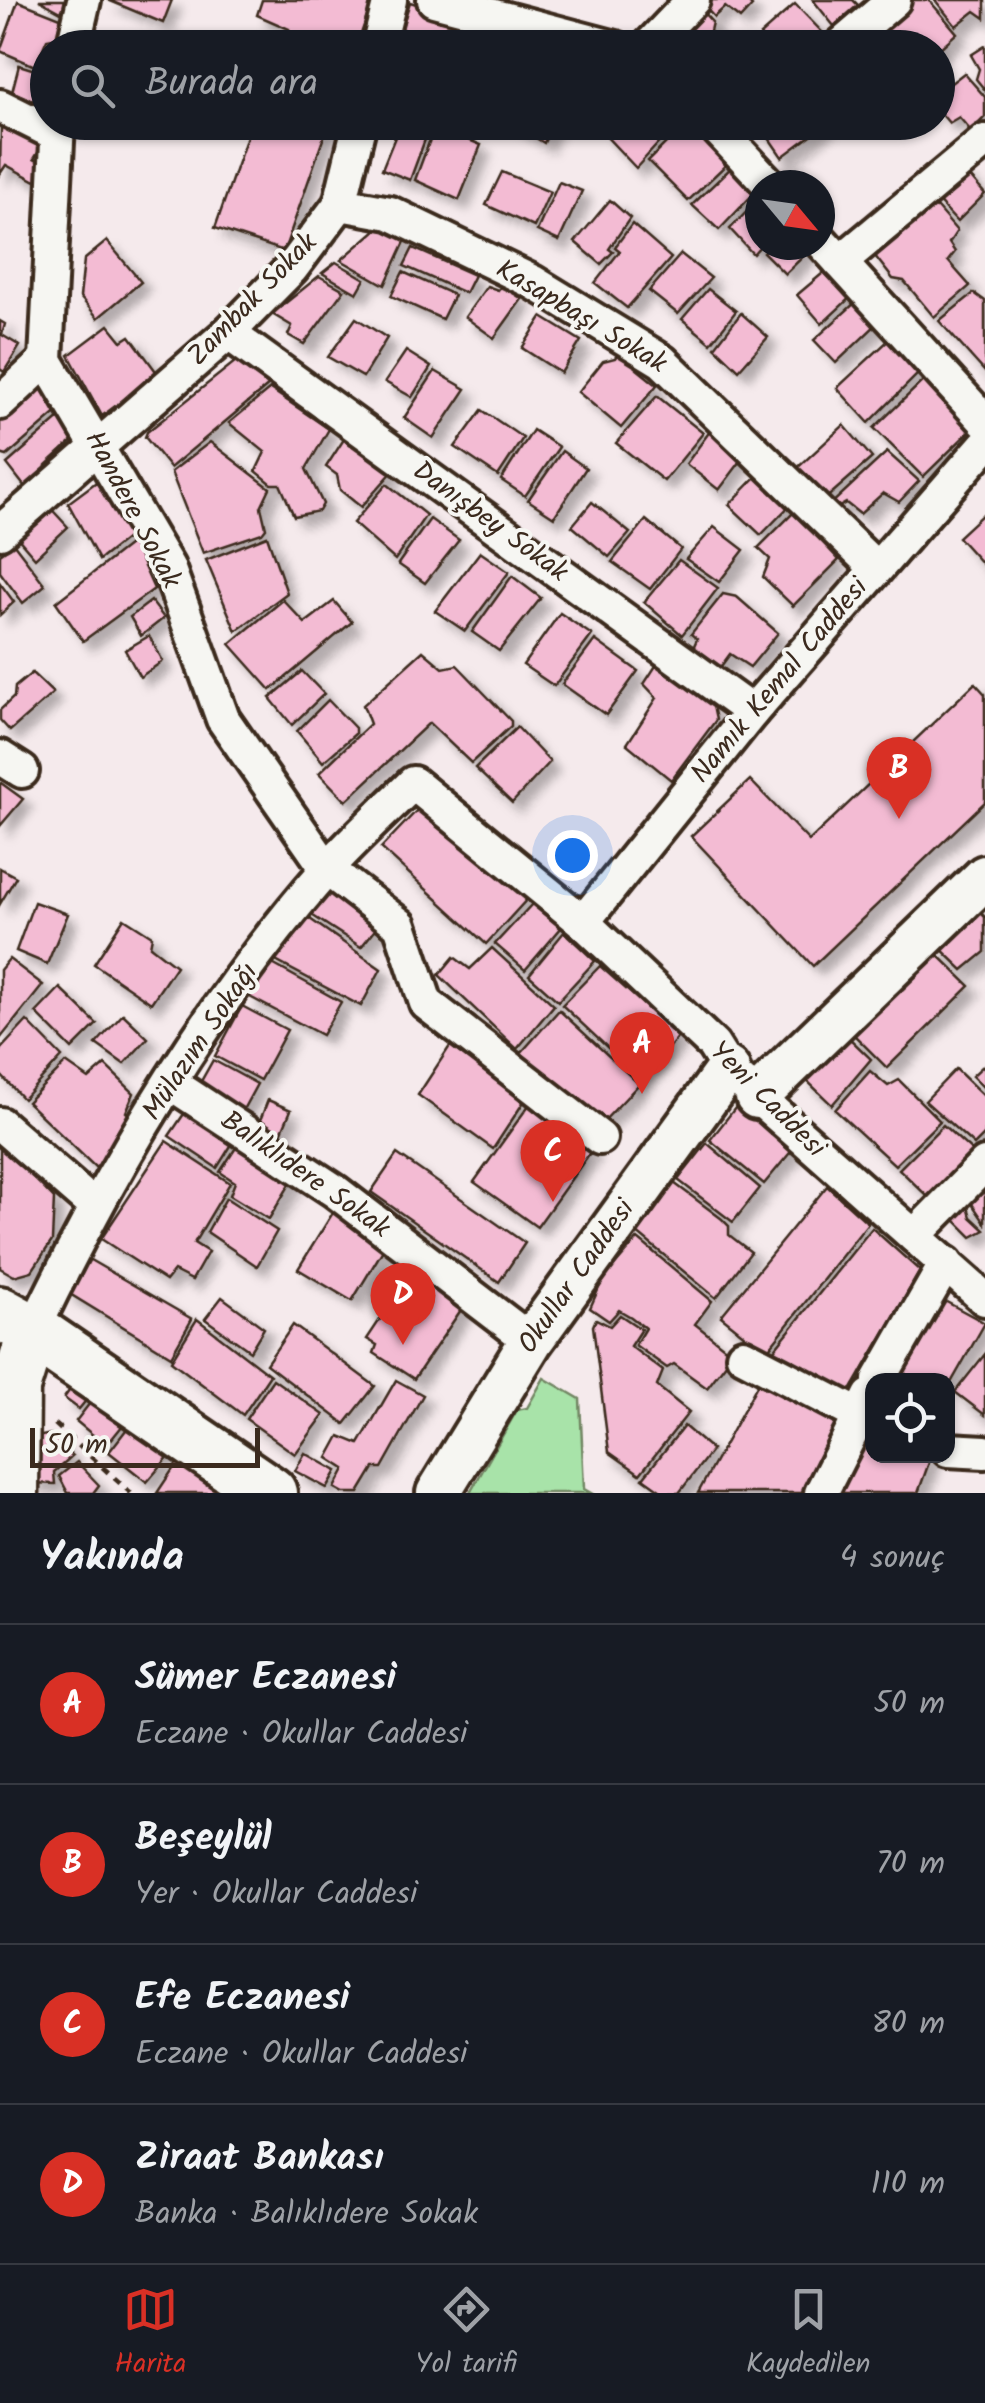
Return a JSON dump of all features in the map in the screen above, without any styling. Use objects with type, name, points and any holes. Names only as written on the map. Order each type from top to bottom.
[{"type":"main road","points":[[14,1493],[7,1385],[17,1322],[270,1493]]},
{"type":"street","points":[[77,30],[84,0]]},
{"type":"street","points":[[382,30],[390,0]]},
{"type":"street","points":[[434,0],[548,30]]},
{"type":"street","points":[[664,30],[693,0]]},
{"type":"street","points":[[859,30],[894,0]]},
{"type":"street","points":[[0,106],[30,118]]},
{"type":"street","points":[[0,403],[46,360],[56,140]]},
{"type":"street","name":"Zambak Sokak","points":[[0,532],[228,332],[292,268],[340,204],[356,140]]},
{"type":"street","points":[[739,140],[760,170]]},
{"type":"street","points":[[835,247],[985,141]]},
{"type":"street","name":"Kasapbaşı Sokak","points":[[340,204],[390,213],[533,282],[662,360],[875,567]]},
{"type":"street","points":[[835,256],[985,421]]},
{"type":"street","name":"Danışbey Sokak","points":[[228,332],[752,712]]},
{"type":"street","name":"Handere Sokak","points":[[46,360],[168,568],[223,719],[327,869],[400,925],[426,1004],[600,1138]]},
{"type":"street","name":"Namık Kemal Caddesi","points":[[583,922],[752,712],[985,445]]},
{"type":"street","name":"Mülazım Sokağı","points":[[17,1322],[238,980],[327,869],[413,783]]},
{"type":"street","name":"Yeni Caddesi","points":[[413,783],[583,922],[713,1046],[742,1083],[985,1299]]},
{"type":"street","name":"Okullar Caddesi","points":[[438,1493],[531,1340],[742,1083],[985,877]]},
{"type":"street","name":"Balıklıdere Sokak","points":[[172,1084],[334,1191],[531,1340]]},
{"type":"street","points":[[0,1124],[94,1205]]},
{"type":"street","points":[[914,1236],[985,1164]]},
{"type":"street","points":[[883,1373],[946,1263]]},
{"type":"street","points":[[742,1355],[865,1409]]},
{"type":"street","points":[[821,1493],[865,1415]]},
{"type":"street","points":[[955,1450],[985,1452]]},
{"type":"path","points":[[7,1385],[130,1493]]},
{"type":"green space","points":[[544,1378],[580,1399],[584,1489],[591,1493],[470,1493],[517,1410],[527,1408]]},
{"type":"building","points":[[39,0],[67,0],[61,12]]},
{"type":"building","points":[[108,0],[172,0],[163,23]]},
{"type":"building","points":[[262,0],[373,0],[362,30],[289,30],[257,15]]},
{"type":"building","points":[[710,0],[746,0],[752,6],[740,19],[725,7],[714,17],[704,6]]},
{"type":"building","points":[[813,0],[853,0],[858,5],[834,26]]},
{"type":"building","points":[[913,0],[929,0],[954,30],[884,30]]},
{"type":"building","points":[[935,0],[985,0],[985,18],[975,11],[956,26]]},
{"type":"building","points":[[18,1],[63,19],[60,30],[30,30],[30,64],[0,51]]},
{"type":"building","points":[[410,2],[465,19],[461,30],[401,30]]},
{"type":"building","points":[[795,4],[820,30],[766,30]]},
{"type":"building","points":[[701,10],[712,22],[710,30],[677,30]]},
{"type":"building","points":[[985,46],[985,90],[976,79],[979,69],[971,55]]},
{"type":"building","points":[[19,65],[30,68],[30,99],[12,92]]},
{"type":"building","points":[[964,73],[985,97],[985,117],[971,131],[959,117],[955,119],[955,80]]},
{"type":"building","points":[[1,123],[42,146],[34,159],[52,169],[43,185],[6,165],[0,174]]},
{"type":"building","points":[[246,140],[323,140],[284,251],[215,228]]},
{"type":"building","points":[[394,140],[425,140],[410,180],[382,169]]},
{"type":"building","points":[[430,140],[469,140],[481,145],[459,200],[415,180]]},
{"type":"building","points":[[610,140],[661,140],[636,168]]},
{"type":"building","points":[[669,140],[708,140],[731,160],[688,201],[648,161]]},
{"type":"building","points":[[770,140],[805,140],[782,157]]},
{"type":"building","points":[[734,165],[745,176],[745,203],[719,230],[692,205]]},
{"type":"building","points":[[965,171],[985,194],[957,222],[934,197]]},
{"type":"building","points":[[502,172],[550,192],[534,227],[486,205]]},
{"type":"building","points":[[559,182],[582,191],[559,241],[537,231]]},
{"type":"building","points":[[610,200],[630,218],[609,249],[613,252],[601,264],[575,242]]},
{"type":"building","points":[[931,201],[957,231],[949,243],[955,252],[948,261],[970,286],[934,317],[904,281],[893,279],[871,251]]},
{"type":"building","points":[[745,214],[745,245],[730,229]]},
{"type":"building","points":[[384,223],[409,233],[385,285],[341,260]]},
{"type":"building","points":[[632,224],[671,258],[627,308],[595,283],[620,251],[615,247]]},
{"type":"building","points":[[107,241],[141,282],[98,318],[80,297],[84,260]]},
{"type":"building","points":[[413,248],[474,275],[465,293],[404,266]]},
{"type":"building","points":[[681,254],[711,278],[678,314],[649,291]]},
{"type":"building","points":[[771,260],[800,260],[785,274]]},
{"type":"building","points":[[336,262],[365,279],[357,293],[322,273]]},
{"type":"building","points":[[829,268],[853,295],[822,324],[797,295]]},
{"type":"building","points":[[403,272],[454,295],[442,319],[391,296]]},
{"type":"building","points":[[319,276],[344,290],[304,344],[288,335],[292,326],[272,314]]},
{"type":"building","points":[[502,285],[522,299],[494,338],[465,317],[487,286],[498,290]]},
{"type":"building","points":[[708,289],[736,311],[711,343],[682,319]]},
{"type":"building","points":[[974,293],[985,301],[985,372],[939,321]]},
{"type":"building","points":[[857,301],[878,323],[836,363],[814,340]]},
{"type":"building","points":[[741,313],[768,337],[739,370],[715,347]]},
{"type":"building","points":[[542,317],[581,341],[561,373],[522,348]]},
{"type":"building","points":[[356,318],[387,338],[363,377],[328,357]]},
{"type":"building","points":[[0,321],[5,324],[2,335],[20,346],[4,372],[0,369]]},
{"type":"building","points":[[109,325],[122,341],[130,336],[158,374],[102,416],[69,355]]},
{"type":"building","points":[[892,337],[921,371],[869,423],[837,388]]},
{"type":"building","points":[[622,347],[638,361],[637,369],[657,385],[621,428],[578,392],[603,361],[615,358]]},
{"type":"building","points":[[406,351],[431,367],[412,397],[385,382]]},
{"type":"building","points":[[236,361],[270,384],[170,468],[145,437],[147,432]]},
{"type":"building","points":[[435,371],[466,389],[433,438],[404,418]]},
{"type":"building","points":[[927,377],[974,427],[923,477],[874,428]]},
{"type":"building","points":[[34,381],[61,409],[7,456],[0,454],[0,411]]},
{"type":"building","points":[[270,389],[329,429],[306,469],[323,504],[319,511],[294,516],[280,484],[272,484],[256,471],[265,452],[229,423]]},
{"type":"building","points":[[657,396],[703,433],[664,481],[616,443]]},
{"type":"building","points":[[482,410],[523,438],[498,476],[455,447]]},
{"type":"building","points":[[62,416],[81,433],[46,465],[45,475],[25,487],[7,464]]},
{"type":"building","points":[[844,425],[872,458],[823,501],[794,471]]},
{"type":"building","points":[[713,427],[747,453],[719,490],[686,464]]},
{"type":"building","points":[[533,430],[559,447],[525,496],[501,480]]},
{"type":"building","points":[[346,436],[394,470],[361,507],[340,490],[337,475],[326,467]]},
{"type":"building","points":[[210,442],[270,488],[261,507],[266,528],[262,533],[203,553],[171,472]]},
{"type":"building","points":[[562,451],[586,468],[554,517],[528,500]]},
{"type":"building","points":[[887,452],[919,481],[899,502],[883,493],[860,514],[846,503],[832,511],[828,507]]},
{"type":"building","points":[[763,470],[795,500],[761,535],[729,505]]},
{"type":"building","points":[[107,474],[132,534],[99,560],[68,503]]},
{"type":"building","points":[[387,484],[426,515],[395,560],[353,523]]},
{"type":"building","points":[[44,501],[68,527],[35,558],[11,530]]},
{"type":"building","points":[[592,502],[630,533],[609,557],[572,526]]},
{"type":"building","points":[[794,512],[839,560],[793,606],[763,577],[770,559],[758,548]]},
{"type":"building","points":[[985,512],[985,567],[958,537]]},
{"type":"building","points":[[430,519],[459,540],[425,583],[398,564]]},
{"type":"building","points":[[646,520],[681,549],[650,589],[612,562]]},
{"type":"building","points":[[714,527],[744,550],[719,582],[686,559]]},
{"type":"building","points":[[267,536],[287,593],[236,631],[206,560]]},
{"type":"building","points":[[133,542],[154,589],[83,641],[56,602]]},
{"type":"building","points":[[14,544],[45,585],[23,603],[0,572],[0,554]]},
{"type":"building","points":[[480,552],[509,572],[465,631],[435,611]]},
{"type":"building","points":[[679,560],[718,588],[682,635],[644,602]]},
{"type":"building","points":[[512,576],[541,598],[499,651],[472,632]]},
{"type":"building","points":[[0,583],[14,602],[0,615]]},
{"type":"building","points":[[723,594],[737,597],[778,633],[750,667],[730,654],[719,669],[693,648],[697,639],[691,634]]},
{"type":"building","points":[[283,600],[305,623],[334,601],[352,622],[271,690],[230,644]]},
{"type":"building","points":[[151,601],[164,618],[141,636],[130,617]]},
{"type":"building","points":[[560,613],[592,635],[554,686],[523,665]]},
{"type":"building","points":[[149,636],[163,661],[140,677],[125,650]]},
{"type":"building","points":[[595,640],[638,671],[606,715],[562,684]]},
{"type":"building","points":[[423,651],[443,668],[457,665],[511,721],[511,726],[471,763],[429,723],[346,801],[319,773],[370,724],[363,705]]},
{"type":"building","points":[[657,664],[713,706],[716,720],[671,780],[627,744],[657,698],[644,684]]},
{"type":"building","points":[[302,671],[324,694],[292,725],[270,698]]},
{"type":"building","points":[[32,673],[53,693],[10,731],[0,720],[0,710],[14,697],[15,687]]},
{"type":"building","points":[[975,683],[985,694],[985,802],[813,966],[691,836],[750,780],[809,841]]},
{"type":"building","points":[[328,700],[355,728],[355,734],[323,762],[297,731]]},
{"type":"building","points":[[517,727],[550,762],[512,803],[475,768]]},
{"type":"building","points":[[0,784],[23,799],[0,826]]},
{"type":"building","points":[[425,802],[528,898],[486,944],[381,848]]},
{"type":"building","points":[[0,868],[16,877],[0,904]]},
{"type":"building","points":[[333,883],[382,921],[361,947],[310,914]]},
{"type":"building","points":[[34,902],[68,914],[47,964],[16,951]]},
{"type":"building","points":[[533,903],[561,928],[525,970],[495,944]]},
{"type":"building","points":[[975,907],[985,917],[985,952],[963,970],[937,945]]},
{"type":"building","points":[[300,912],[381,969],[361,1006],[270,958]]},
{"type":"building","points":[[124,918],[152,936],[150,946],[176,966],[151,1003],[94,964]]},
{"type":"building","points":[[564,932],[595,961],[558,1001],[529,975]]},
{"type":"building","points":[[492,948],[554,1005],[517,1049],[439,975],[454,957],[470,969]]},
{"type":"building","points":[[932,949],[970,986],[887,1068],[849,1030]]},
{"type":"building","points":[[9,959],[43,985],[0,1039],[0,970]]},
{"type":"building","points":[[267,961],[341,1002],[322,1035],[248,996]]},
{"type":"building","points":[[600,966],[679,1036],[642,1080],[562,1005]]},
{"type":"building","points":[[60,988],[97,1024],[72,1049],[36,1013]]},
{"type":"building","points":[[242,1006],[287,1030],[260,1080],[215,1056]]},
{"type":"building","points":[[559,1010],[639,1084],[601,1124],[521,1053]]},
{"type":"building","points":[[123,1014],[148,1038],[124,1064],[96,1044]]},
{"type":"building","points":[[27,1021],[62,1057],[23,1099],[0,1074],[0,1050]]},
{"type":"building","points":[[844,1033],[871,1059],[832,1105],[803,1077]]},
{"type":"building","points":[[450,1046],[525,1100],[493,1149],[418,1095]]},
{"type":"building","points":[[213,1060],[257,1084],[239,1117],[195,1092]]},
{"type":"building","points":[[66,1063],[89,1079],[105,1065],[134,1093],[126,1112],[138,1123],[96,1168],[27,1102]]},
{"type":"building","points":[[985,1064],[985,1089],[972,1076]]},
{"type":"building","points":[[956,1069],[985,1097],[985,1134],[974,1145],[925,1101]]},
{"type":"building","points":[[870,1071],[888,1086],[899,1080],[940,1121],[895,1165],[835,1110]]},
{"type":"building","points":[[268,1100],[291,1110],[277,1143],[255,1133]]},
{"type":"building","points":[[739,1103],[794,1148],[764,1184],[710,1140]]},
{"type":"building","points":[[190,1105],[237,1136],[217,1168],[169,1136]]},
{"type":"building","points":[[529,1105],[592,1150],[537,1227],[474,1182]]},
{"type":"building","points":[[943,1125],[973,1152],[930,1199],[899,1169]]},
{"type":"building","points":[[241,1140],[296,1174],[269,1219],[230,1195],[235,1182],[220,1172]]},
{"type":"building","points":[[166,1141],[230,1183],[194,1243],[208,1252],[192,1280],[174,1271],[166,1281],[101,1239]]},
{"type":"building","points":[[0,1143],[54,1199],[52,1241],[32,1271],[14,1276],[0,1268]]},
{"type":"building","points":[[707,1143],[760,1188],[733,1222],[678,1180]]},
{"type":"building","points":[[397,1154],[525,1243],[499,1282],[371,1192]]},
{"type":"building","points":[[985,1181],[985,1223],[968,1198]]},
{"type":"building","points":[[674,1183],[722,1219],[729,1226],[729,1235],[751,1252],[716,1298],[636,1232]]},
{"type":"building","points":[[827,1186],[868,1223],[766,1352],[721,1316]]},
{"type":"building","points":[[226,1198],[277,1231],[257,1266],[207,1232]]},
{"type":"building","points":[[967,1203],[971,1217],[985,1230],[972,1237],[954,1219],[953,1211]]},
{"type":"building","points":[[337,1206],[389,1240],[352,1301],[298,1269]]},
{"type":"building","points":[[872,1228],[920,1271],[845,1401],[769,1356]]},
{"type":"building","points":[[638,1239],[712,1301],[695,1324],[733,1354],[707,1388],[674,1364],[667,1368],[635,1345],[645,1328],[631,1317],[619,1310],[609,1321],[590,1308],[603,1279]]},
{"type":"building","points":[[85,1257],[192,1319],[171,1356],[65,1291]]},
{"type":"building","points":[[415,1267],[467,1301],[414,1379],[374,1353],[377,1345],[367,1339]]},
{"type":"building","points":[[222,1297],[264,1328],[250,1351],[205,1319]]},
{"type":"building","points":[[941,1299],[985,1323],[955,1376],[898,1373]]},
{"type":"building","points":[[620,1315],[641,1329],[630,1346],[663,1371],[657,1386],[689,1412],[640,1474],[609,1452],[593,1326],[596,1319],[610,1326]]},
{"type":"building","points":[[197,1319],[270,1375],[243,1415],[171,1361]]},
{"type":"building","points":[[293,1325],[375,1386],[345,1424],[266,1364]]},
{"type":"building","points":[[985,1354],[985,1415],[955,1392]]},
{"type":"building","points":[[762,1376],[843,1422],[804,1493],[698,1493]]},
{"type":"building","points":[[273,1379],[324,1415],[295,1454],[246,1419]]},
{"type":"building","points":[[396,1380],[423,1395],[382,1468],[374,1468],[359,1493],[344,1493],[335,1488],[345,1469],[328,1458],[340,1436],[359,1444]]},
{"type":"building","points":[[76,1381],[92,1393],[79,1409],[64,1398]]},
{"type":"building","points":[[100,1390],[131,1415],[106,1446],[76,1421]]},
{"type":"building","points":[[136,1417],[176,1448],[147,1482],[109,1452]]},
{"type":"building","points":[[684,1426],[712,1450],[679,1493],[664,1493],[643,1478]]},
{"type":"building","points":[[51,1434],[72,1456],[54,1472],[55,1484],[32,1483],[32,1438]]},
{"type":"building","points":[[865,1434],[865,1463],[929,1463],[918,1493],[839,1493]]},
{"type":"building","points":[[185,1451],[244,1493],[157,1493]]},
{"type":"building","points":[[305,1453],[337,1471],[327,1488],[295,1471]]},
{"type":"building","points":[[77,1462],[99,1485],[93,1493],[68,1493],[59,1476]]},
{"type":"place","name":"Beşeylül","points":[[899,819]]},
{"type":"place","name":"Sümer Eczanesi","points":[[642,1094]]},
{"type":"place","name":"Efe Eczanesi","points":[[553,1202]]},
{"type":"place","name":"Ziraat Bankası","points":[[403,1345]]}]
